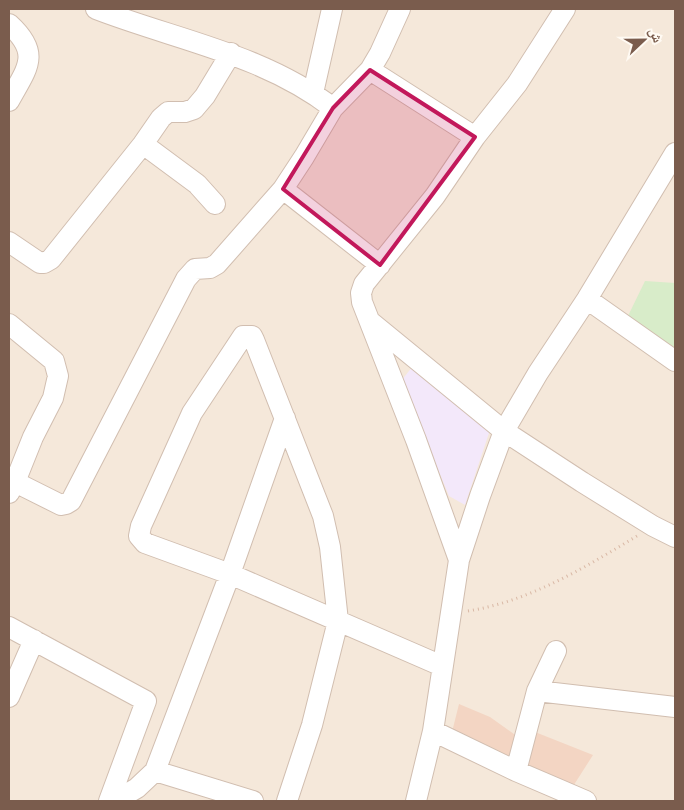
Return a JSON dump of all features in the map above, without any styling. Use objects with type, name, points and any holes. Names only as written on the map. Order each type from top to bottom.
[{"type":"street","points":[[96,9],[136,24],[231,53],[268,68],[313,93],[333,108]]},
{"type":"street","points":[[313,93],[332,9]]},
{"type":"street","points":[[9,324],[54,361],[58,376],[53,398],[11,484],[61,505],[66,504],[71,501],[186,279],[195,269],[210,268],[217,264],[283,189],[333,108],[370,70],[400,9]]},
{"type":"street","points":[[459,560],[362,302],[361,293],[364,284],[435,196],[475,137],[517,84],[565,9]]},
{"type":"street","points":[[9,24],[24,39],[28,46],[29,55],[26,68],[9,101]]},
{"type":"street","points":[[9,242],[40,263],[51,259],[143,144],[160,118],[165,114],[189,112],[200,103],[231,53]]},
{"type":"street","points":[[370,70],[475,137]]},
{"type":"street","points":[[143,144],[197,184],[215,204]]},
{"type":"street","points":[[416,801],[433,731],[459,560],[504,431],[675,153]]},
{"type":"street","points":[[283,189],[380,265]]},
{"type":"street","points":[[587,298],[675,361]]},
{"type":"street","points":[[370,322],[504,431],[582,482],[653,526],[675,537]]},
{"type":"street","points":[[287,801],[312,725],[338,621],[330,547],[323,516],[254,340],[252,336],[242,336],[192,413],[141,526],[139,536],[145,543],[230,574],[338,621],[442,666]]},
{"type":"street","points":[[115,801],[137,788],[155,770],[230,574],[286,418]]},
{"type":"street","points":[[9,627],[146,701],[177,713]]},
{"type":"street","points":[[9,697],[34,640]]},
{"type":"street","points":[[516,771],[537,691],[556,651]]},
{"type":"street","points":[[537,691],[675,706]]},
{"type":"street","points":[[109,801],[146,701]]},
{"type":"street","points":[[433,731],[575,799]]},
{"type":"street","points":[[155,770],[253,801]]},
{"type":"path","points":[[452,613],[485,608],[533,593],[581,570],[653,526]]},
{"type":"highlighted area","points":[[370,70],[475,137],[380,265],[283,189],[333,108]]},
{"type":"shaded area","points":[[9,9],[675,9],[675,801],[9,801]]},
{"type":"shaded area","points":[[413,366],[490,430],[465,505],[449,496],[401,381]]},
{"type":"green space","points":[[645,281],[675,283],[675,352],[627,318]]},
{"type":"building","points":[[459,704],[490,717],[518,737],[511,764],[485,744],[484,748],[451,736]]},
{"type":"building","points":[[535,732],[593,755],[570,791],[523,772]]}]
